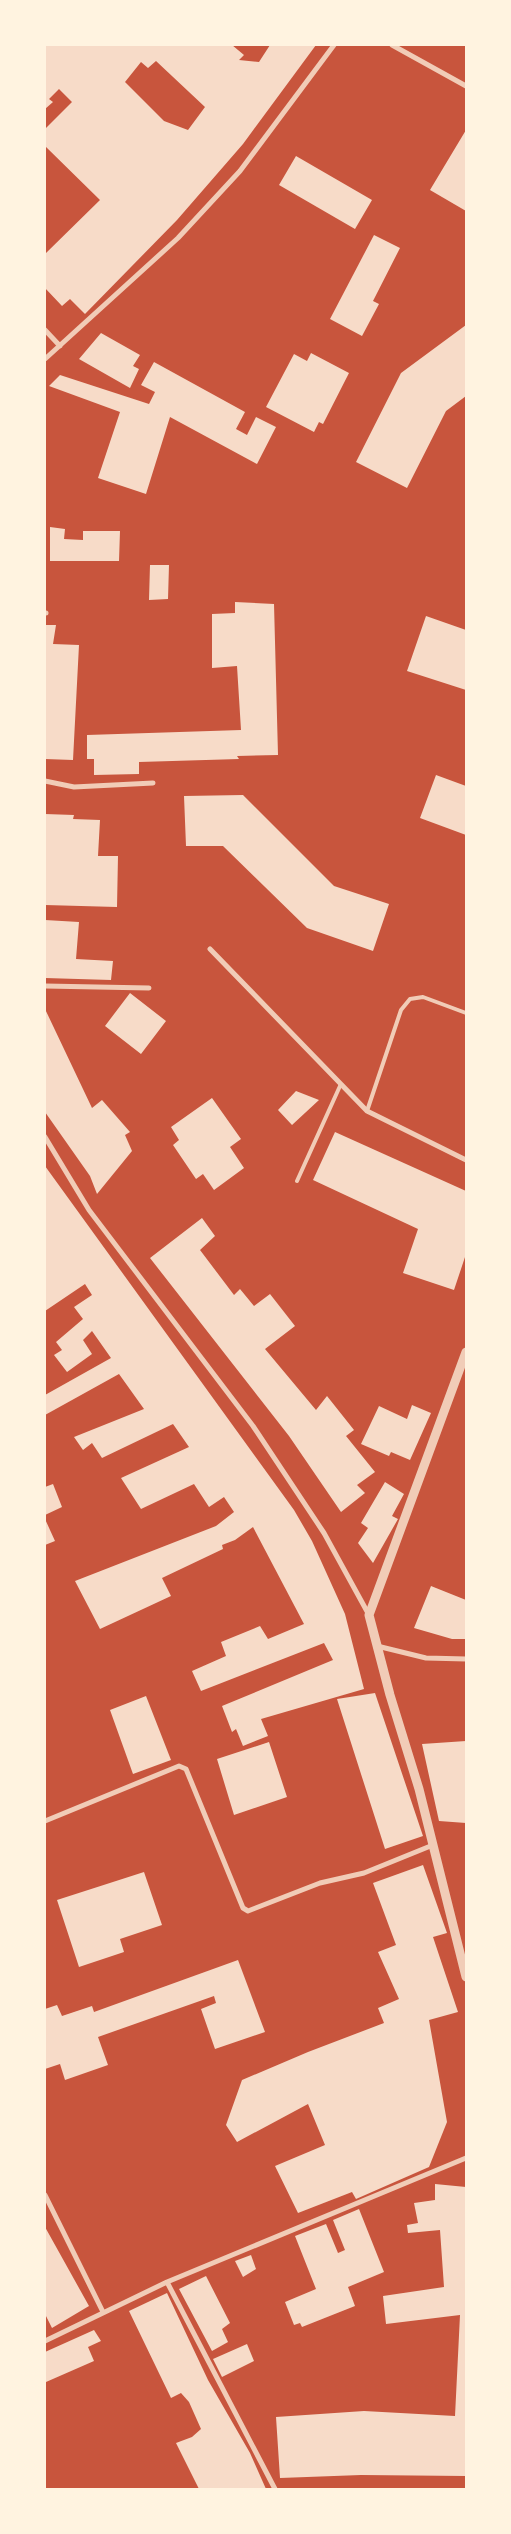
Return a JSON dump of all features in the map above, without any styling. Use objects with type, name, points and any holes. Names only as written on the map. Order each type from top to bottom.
[{"type":"street","points":[[45,359],[178,238],[234,178],[334,45]]},
{"type":"street","points":[[392,45],[466,86]]},
{"type":"street","points":[[45,330],[60,346]]},
{"type":"street","points":[[45,781],[74,787],[154,783]]},
{"type":"street","points":[[210,949],[340,1086],[367,1110],[466,1160]]},
{"type":"street","points":[[45,986],[149,988]]},
{"type":"street","points":[[45,1137],[89,1210],[253,1426],[324,1533],[368,1615],[419,1789],[466,1977]]},
{"type":"street","points":[[368,1615],[466,1352]]},
{"type":"street","points":[[377,1646],[426,1658],[466,1659]]},
{"type":"street","points":[[45,1821],[179,1766],[186,1769],[204,1808],[244,1908],[248,1911],[320,1883],[364,1873],[433,1846]]},
{"type":"street","points":[[45,2341],[168,2282],[466,2158]]},
{"type":"street","points":[[45,2195],[104,2312]]},
{"type":"street","points":[[168,2282],[275,2489]]},
{"type":"lane","points":[[367,1110],[401,1010],[410,999],[423,997],[466,1013]]},
{"type":"lane","points":[[297,1182],[340,1086]]},
{"type":"building","points":[[45,45],[232,45],[244,55],[239,60],[259,62],[270,45],[316,45],[243,144],[177,220],[85,314],[70,299],[62,306],[45,288],[45,254],[100,200],[45,146],[45,129],[72,102],[59,89],[49,99],[53,102],[45,109]],"holes":[[[156,61],[205,107],[188,130],[164,121],[125,82],[141,62],[148,68]]]},
{"type":"building","points":[[466,130],[466,211],[430,190]]},
{"type":"building","points":[[296,156],[372,200],[355,229],[279,185]]},
{"type":"building","points":[[374,235],[400,248],[373,301],[379,304],[362,336],[330,319]]},
{"type":"building","points":[[466,325],[466,396],[446,411],[407,488],[356,462],[401,373]]},
{"type":"building","points":[[101,333],[140,355],[133,366],[139,369],[130,388],[79,359]]},
{"type":"building","points":[[311,353],[349,373],[323,424],[319,422],[314,432],[266,407],[294,354],[307,361]]},
{"type":"building","points":[[154,362],[245,412],[236,429],[247,435],[256,417],[276,427],[257,464],[170,417],[146,494],[98,478],[120,412],[49,386],[60,375],[149,404],[155,392],[141,385]]},
{"type":"building","points":[[50,527],[65,529],[64,539],[83,540],[83,531],[120,531],[119,561],[50,561]]},
{"type":"building","points":[[150,565],[169,565],[168,599],[149,600]]},
{"type":"building","points":[[235,602],[274,604],[278,755],[237,756],[239,759],[139,762],[139,774],[94,775],[94,759],[87,759],[87,735],[241,730],[237,666],[212,668],[212,614],[235,613]]},
{"type":"building","points":[[426,616],[466,630],[466,690],[407,671]]},
{"type":"building","points":[[45,625],[56,625],[53,644],[79,645],[73,760],[45,759]]},
{"type":"building","points":[[436,775],[466,786],[466,835],[420,818]]},
{"type":"building","points":[[243,795],[334,886],[389,904],[373,951],[307,928],[223,846],[186,846],[184,796]]},
{"type":"building","points":[[45,814],[74,815],[73,819],[100,820],[98,856],[118,856],[117,907],[45,905]]},
{"type":"building","points":[[45,920],[79,922],[76,959],[113,961],[111,980],[45,978]]},
{"type":"building","points":[[130,993],[166,1021],[141,1054],[105,1026]]},
{"type":"building","points":[[45,1009],[92,1108],[102,1100],[130,1132],[125,1135],[132,1151],[97,1194],[90,1176],[45,1112]]},
{"type":"building","points":[[296,1091],[319,1100],[292,1125],[278,1110]]},
{"type":"building","points":[[212,1098],[241,1139],[230,1147],[244,1168],[214,1190],[203,1174],[196,1179],[173,1145],[179,1140],[171,1127]]},
{"type":"building","points":[[335,1132],[466,1191],[466,1254],[454,1290],[403,1273],[418,1229],[313,1180]]},
{"type":"building","points":[[45,1166],[294,1510],[312,1541],[345,1614],[364,1689],[261,1719],[268,1736],[243,1746],[236,1729],[232,1732],[222,1706],[333,1660],[324,1643],[201,1691],[192,1671],[226,1656],[221,1642],[260,1626],[268,1639],[304,1624],[253,1527],[235,1540],[222,1545],[223,1549],[162,1578],[171,1596],[100,1629],[75,1581],[216,1526],[234,1512],[224,1497],[209,1507],[194,1484],[141,1509],[121,1478],[189,1447],[173,1424],[102,1458],[92,1443],[83,1450],[74,1437],[144,1409],[119,1374],[45,1415],[45,1395],[111,1358],[92,1331],[83,1340],[92,1354],[67,1372],[54,1355],[62,1350],[56,1342],[83,1319],[74,1307],[92,1295],[85,1284],[45,1311]]},
{"type":"building","points":[[202,1218],[215,1236],[200,1250],[234,1295],[240,1289],[254,1306],[270,1294],[295,1326],[265,1349],[316,1410],[327,1396],[354,1430],[346,1436],[375,1472],[357,1485],[365,1493],[341,1512],[289,1436],[150,1258]]},
{"type":"building","points":[[412,1405],[431,1413],[410,1460],[391,1452],[389,1456],[361,1444],[379,1406],[407,1419]]},
{"type":"building","points":[[385,1482],[404,1494],[392,1516],[398,1519],[373,1563],[358,1543],[368,1528],[361,1523]]},
{"type":"building","points":[[53,1484],[62,1507],[45,1515],[45,1487]]},
{"type":"building","points":[[45,1519],[55,1541],[45,1545]]},
{"type":"building","points":[[431,1586],[466,1600],[466,1639],[452,1639],[414,1628]]},
{"type":"building","points":[[375,1693],[423,1836],[385,1849],[337,1699]]},
{"type":"building","points":[[146,1696],[171,1760],[133,1774],[110,1710]]},
{"type":"building","points":[[466,1741],[466,1823],[439,1821],[422,1744]]},
{"type":"building","points":[[269,1742],[287,1797],[234,1815],[217,1759]]},
{"type":"building","points":[[423,1865],[447,1933],[433,1937],[458,2012],[429,2020],[447,2122],[429,2167],[356,2199],[352,2192],[298,2213],[275,2166],[325,2145],[308,2104],[237,2142],[226,2125],[242,2080],[384,2023],[378,2008],[399,1999],[378,1952],[396,1945],[373,1883]]},
{"type":"building","points":[[144,1872],[162,1925],[120,1939],[124,1952],[79,1967],[57,1900]]},
{"type":"building","points":[[238,1960],[265,2032],[215,2049],[201,2009],[216,2003],[214,1996],[98,2037],[108,2065],[65,2080],[60,2064],[45,2069],[45,2009],[57,2005],[62,2016],[92,2006],[94,2012]]},
{"type":"building","points":[[435,2184],[466,2187],[466,2476],[361,2475],[280,2478],[276,2417],[364,2411],[455,2416],[460,2315],[386,2324],[383,2296],[444,2287],[440,2230],[408,2233],[407,2225],[418,2223],[414,2203],[435,2200]]},
{"type":"building","points":[[359,2209],[384,2272],[348,2287],[355,2306],[302,2327],[300,2323],[294,2325],[285,2302],[316,2289],[295,2236],[326,2224],[338,2253],[345,2250],[333,2220]]},
{"type":"building","points":[[45,2227],[89,2306],[52,2328],[45,2314]]},
{"type":"building","points":[[251,2255],[256,2269],[243,2277],[235,2261]]},
{"type":"building","points":[[206,2276],[230,2323],[222,2329],[228,2342],[212,2351],[179,2289]]},
{"type":"building","points":[[167,2293],[208,2380],[250,2453],[266,2489],[199,2489],[176,2443],[192,2437],[201,2429],[189,2402],[181,2393],[171,2398],[129,2311]]},
{"type":"building","points":[[94,2330],[101,2341],[88,2347],[94,2361],[46,2382],[45,2352]]},
{"type":"building","points":[[247,2344],[254,2361],[222,2377],[213,2359]]}]
